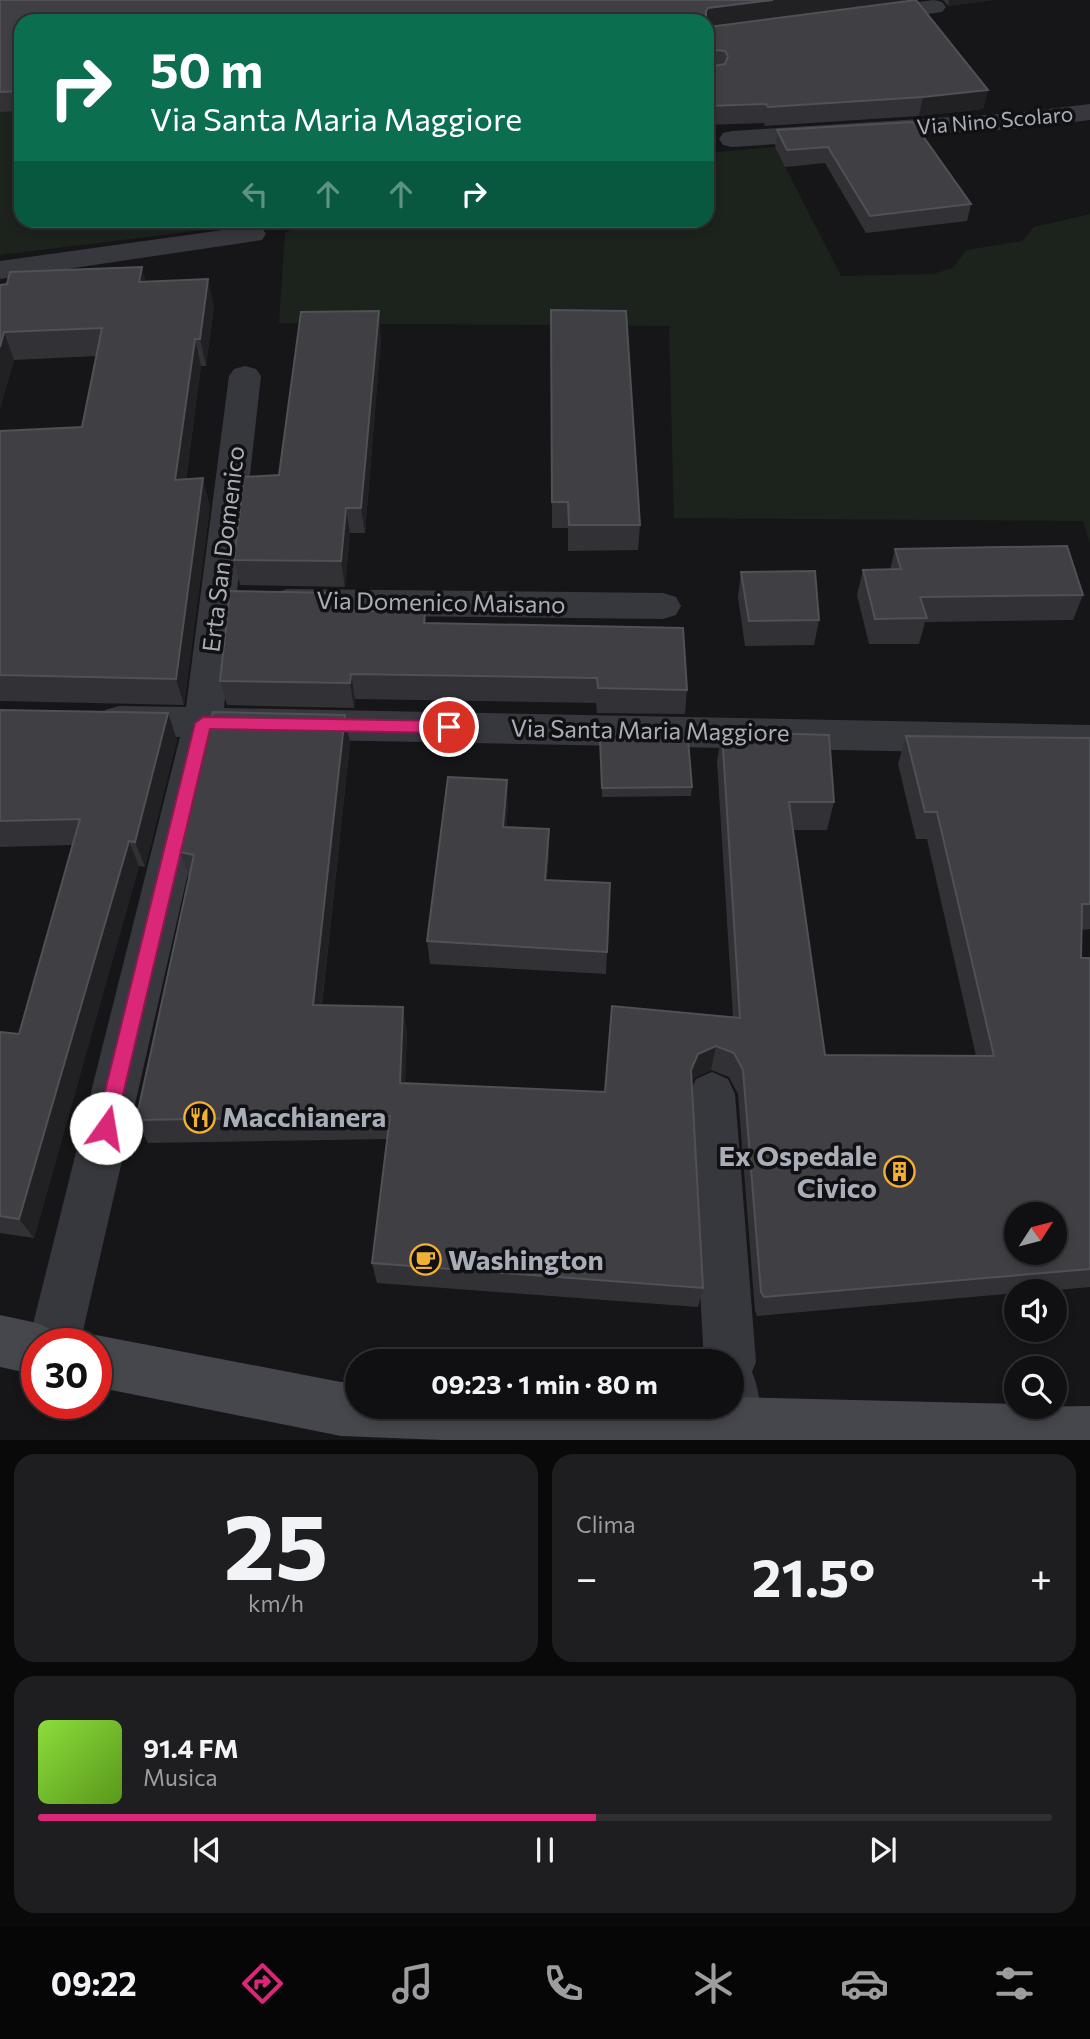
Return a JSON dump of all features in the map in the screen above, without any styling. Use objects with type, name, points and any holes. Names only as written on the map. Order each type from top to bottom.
[{"type":"street","points":[[846,18],[934,7]]},
{"type":"street","name":"Via Nino Scolaro","points":[[732,139],[1015,121],[1090,113]]},
{"type":"street","points":[[0,270],[252,234]]},
{"type":"street","name":"Erta San Domenico","points":[[58,1328],[203,723],[241,601],[245,376]]},
{"type":"street","name":"Via Domenico Maisano","points":[[241,601],[663,606]]},
{"type":"street","name":"Via Santa Maria Maggiore","points":[[81,721],[1090,740]]},
{"type":"street","points":[[712,1094],[729,1349]]},
{"type":"street","points":[[0,1341],[21,1346]]},
{"type":"street","points":[[112,1365],[345,1409]]},
{"type":"street","points":[[744,1407],[1090,1433]]},
{"type":"shaded area","points":[[14,111],[14,228],[220,228],[0,255],[0,112]]},
{"type":"shaded area","points":[[775,147],[841,276],[933,274],[953,268],[966,250],[1022,241],[1034,227],[1090,214],[1090,544],[1083,521],[674,518],[669,326],[279,323],[285,232],[301,228],[714,228],[714,152]]},
{"type":"building","points":[[0,0],[773,0],[708,8],[706,14],[14,14],[14,91],[0,92]]},
{"type":"building","points":[[916,0],[988,90],[768,107],[766,104],[714,106],[714,66],[725,64],[728,56],[725,51],[714,50],[714,26]]},
{"type":"building","points":[[913,122],[971,204],[870,216],[828,147],[787,150],[777,130]]},
{"type":"building","points":[[142,267],[139,282],[208,279],[200,339],[195,339],[175,480],[203,478],[176,679],[0,675],[0,431],[82,427],[102,328],[4,332],[0,347],[0,285],[7,284],[10,272]]},
{"type":"building","points":[[551,310],[626,311],[640,525],[569,525],[568,502],[552,502]]},
{"type":"building","points":[[379,311],[361,508],[346,508],[341,561],[234,560],[244,477],[279,475],[301,312]]},
{"type":"building","points":[[1067,546],[1083,595],[920,597],[927,618],[875,619],[863,570],[901,569],[895,549]]},
{"type":"building","points":[[815,571],[819,620],[749,621],[741,572]]},
{"type":"building","points":[[230,591],[338,593],[336,610],[425,612],[424,623],[683,628],[687,690],[598,688],[597,678],[351,674],[350,683],[220,681]]},
{"type":"building","points":[[0,710],[168,713],[135,842],[129,841],[19,1219],[0,1216],[0,1032],[19,1034],[80,819],[0,821]]},
{"type":"building","points":[[213,712],[345,715],[313,1005],[403,1007],[400,1083],[605,1092],[612,1006],[740,1018],[722,732],[829,735],[834,802],[789,802],[825,1055],[994,1056],[937,812],[925,812],[906,736],[1090,738],[1090,904],[1082,904],[1081,958],[1090,958],[1090,1269],[764,1297],[761,1292],[743,1070],[734,1053],[716,1046],[698,1054],[691,1070],[703,1288],[372,1263],[390,1116],[136,1120],[194,855],[180,852]]},
{"type":"building","points":[[600,739],[688,740],[692,787],[602,788]]},
{"type":"building","points":[[448,777],[507,780],[503,827],[549,829],[545,880],[610,883],[607,952],[427,941]]},
{"type":"place","name":"Macchianera","points":[[199,1117]]},
{"type":"place","name":"Ex Ospedale Civico","points":[[900,1172]]},
{"type":"place","name":"Washington","points":[[425,1260]]},
{"type":"route","points":[[106,1128],[203,723],[449,727]]}]
